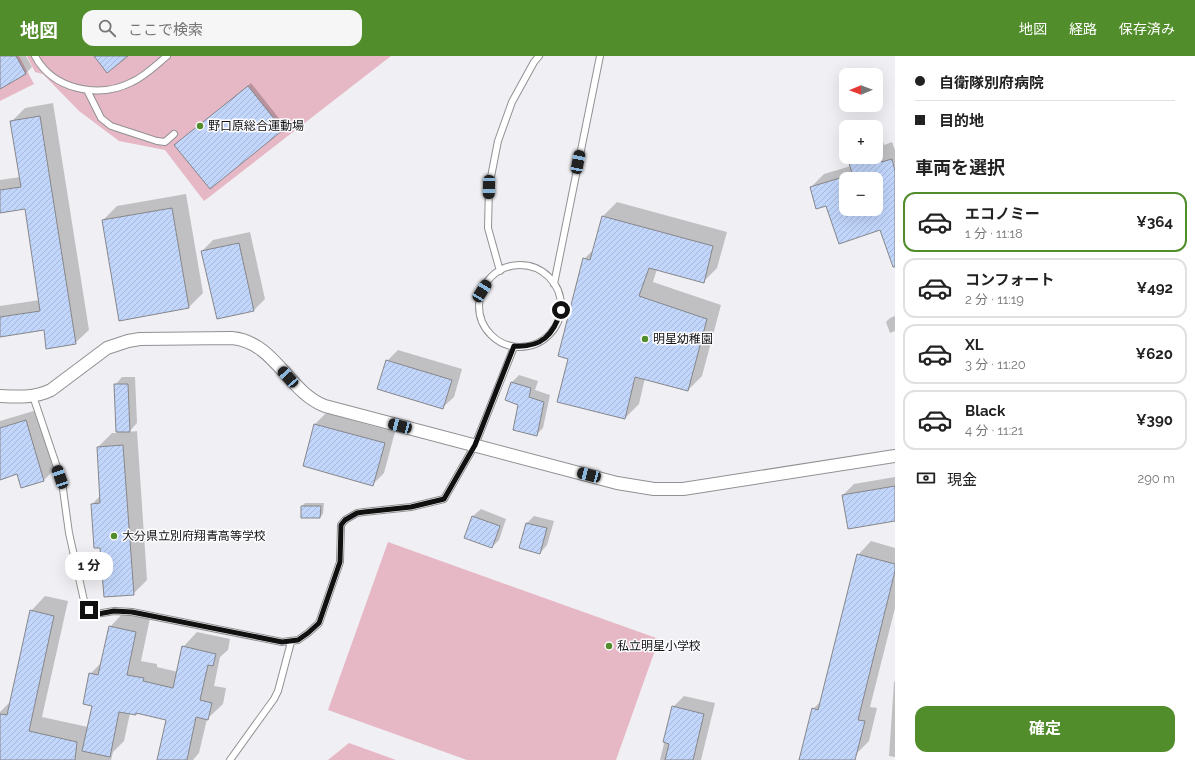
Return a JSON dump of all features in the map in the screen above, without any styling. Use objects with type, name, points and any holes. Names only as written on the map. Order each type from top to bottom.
[{"type":"street","points":[[0,396],[33,396],[44,394],[107,348],[123,342],[140,339],[239,339],[262,349],[307,396],[318,404],[617,483],[654,489],[683,489],[895,456]]},
{"type":"lane","points":[[35,56],[39,63],[56,79],[65,84],[87,90],[111,90],[122,87],[143,75],[167,56]]},
{"type":"lane","points":[[500,271],[488,228],[489,187],[498,141],[512,102],[534,62],[539,56]]},
{"type":"lane","points":[[554,284],[600,56]]},
{"type":"lane","points":[[87,90],[101,118],[111,126],[157,142],[165,142],[174,134]]},
{"type":"lane","points":[[512,266],[535,268],[546,275],[554,284],[560,297],[561,310],[557,324],[549,336],[538,344],[524,347],[510,346],[498,341],[488,331],[481,319],[479,305],[482,291],[489,280],[500,271],[512,266]]},
{"type":"lane","points":[[33,396],[62,482],[69,533],[85,605],[89,610],[98,614],[114,611],[132,612],[282,642],[291,642],[298,640],[319,623],[340,562],[341,525],[345,520],[357,513],[411,507],[444,499],[475,445],[514,346]]},
{"type":"lane","points":[[230,760],[274,700],[278,691],[291,642]]},
{"type":"shaded area","points":[[0,56],[19,56],[34,84],[0,101]]},
{"type":"shaded area","name":"野口原総合運動場","points":[[27,56],[391,56],[204,201],[165,150],[119,141],[79,111],[43,74],[35,72]]},
{"type":"shaded area","points":[[388,542],[659,639],[616,760],[467,760],[328,710]]},
{"type":"shaded area","points":[[349,743],[396,760],[328,760]]},
{"type":"building","points":[[0,56],[16,56],[26,74],[0,89]]},
{"type":"building","points":[[94,56],[128,56],[107,73]]},
{"type":"building","points":[[248,86],[283,130],[210,189],[174,145]]},
{"type":"building","points":[[40,116],[76,344],[46,349],[44,330],[0,337],[0,317],[40,311],[25,209],[0,213],[0,190],[21,187],[10,121]]},
{"type":"building","points":[[892,159],[895,171],[895,267],[893,267],[880,230],[839,244],[826,206],[816,209],[810,187],[839,178],[839,216],[883,216],[883,172],[852,172],[849,164],[883,164],[883,161]]},
{"type":"building","points":[[172,208],[189,308],[119,321],[102,220]]},
{"type":"building","points":[[602,216],[713,246],[704,283],[649,268],[639,296],[707,319],[688,391],[635,377],[625,419],[557,402],[568,359],[558,356],[583,258],[590,260]]},
{"type":"building","points":[[239,243],[254,311],[217,319],[201,251]]},
{"type":"building","points":[[386,360],[452,380],[443,409],[377,389]]},
{"type":"building","points":[[511,382],[531,388],[529,397],[544,402],[537,436],[513,430],[518,405],[505,400]]},
{"type":"building","points":[[114,384],[128,384],[130,432],[116,432]]},
{"type":"building","points":[[26,420],[44,481],[21,488],[17,474],[0,480],[0,428]]},
{"type":"building","points":[[314,424],[385,443],[373,486],[303,466]]},
{"type":"building","points":[[123,445],[134,595],[104,597],[100,548],[94,548],[91,504],[100,503],[97,447]]},
{"type":"building","points":[[895,486],[895,521],[848,529],[842,495]]},
{"type":"building","points":[[301,506],[321,506],[320,518],[301,518]]},
{"type":"building","points":[[472,516],[500,526],[492,548],[464,538]]},
{"type":"building","points":[[526,523],[547,528],[540,554],[519,548]]},
{"type":"building","points":[[857,554],[895,564],[895,571],[858,720],[865,721],[855,760],[799,760],[812,708],[818,710]]},
{"type":"building","points":[[30,610],[54,616],[29,731],[77,742],[75,760],[0,760],[0,714],[7,715]]},
{"type":"building","points":[[109,626],[136,632],[127,675],[144,678],[143,681],[173,688],[182,646],[216,654],[213,666],[208,665],[200,700],[212,703],[208,720],[196,717],[187,760],[157,760],[166,720],[136,713],[136,715],[119,712],[110,757],[82,751],[92,706],[83,704],[89,673],[98,675]]},
{"type":"building","points":[[672,706],[704,714],[693,760],[665,760],[669,744],[663,742]]},
{"type":"place","name":"野口原総合運動場","points":[[200,126]]},
{"type":"place","name":"明星幼稚園","points":[[645,339]]},
{"type":"place","name":"大分県立別府翔青高等学校","points":[[114,536]]},
{"type":"place","name":"私立明星小学校","points":[[609,646]]},
{"type":"route","points":[[89,610],[98,614],[114,611],[132,612],[282,642],[298,640],[319,623],[340,562],[341,525],[345,520],[357,513],[411,507],[444,499],[475,445],[514,346],[524,347],[538,344],[549,336],[557,324],[561,310]]}]
